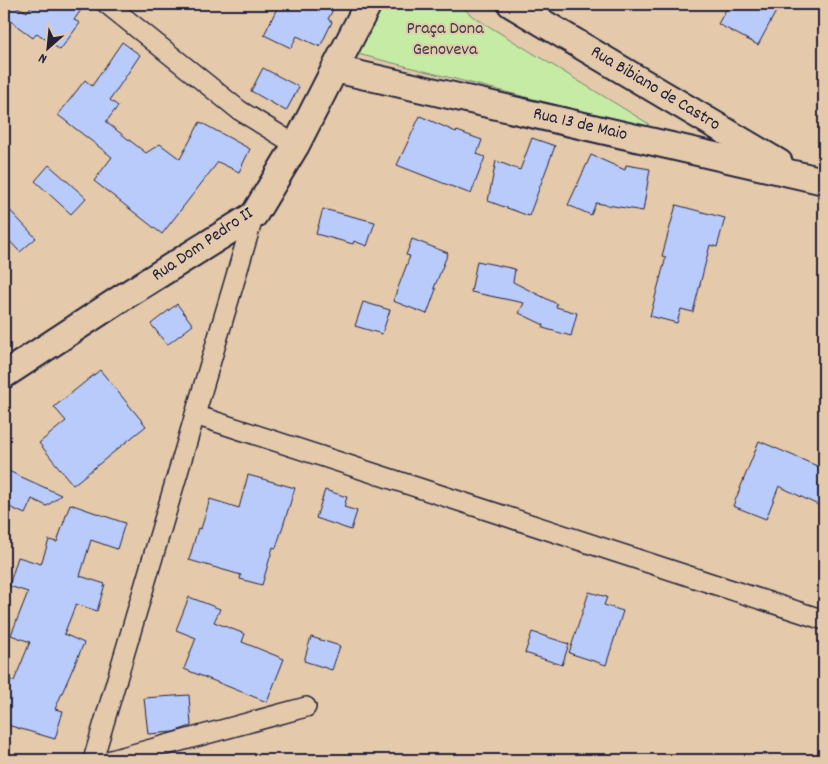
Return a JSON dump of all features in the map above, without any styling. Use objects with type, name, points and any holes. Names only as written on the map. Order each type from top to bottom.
[{"type":"main road","name":"Rua Dom Pedro II","points":[[4,375],[123,297],[254,215],[296,145],[368,4]]},
{"type":"main road","name":"Rua Bibiano de Castro","points":[[511,4],[799,175]]},
{"type":"main road","name":"Rua 13 de Maio","points":[[335,68],[824,180]]},
{"type":"street","points":[[107,4],[239,110],[296,145]]},
{"type":"street","points":[[93,760],[254,215]]},
{"type":"street","points":[[195,416],[824,620]]},
{"type":"street","points":[[111,760],[306,707]]},
{"type":"green space","name":"Praça Dona Genoveva","points":[[381,4],[459,4],[472,16],[649,124],[646,128],[358,54]]},
{"type":"building","points":[[4,4],[11,4],[27,12],[33,4],[85,4],[74,20],[80,23],[60,50],[37,33],[33,38],[4,16]]},
{"type":"building","points":[[279,4],[336,4],[328,19],[332,22],[320,47],[297,36],[291,48],[264,35]]},
{"type":"building","points":[[729,4],[780,4],[758,45],[718,24]]},
{"type":"building","points":[[122,42],[140,55],[110,100],[118,106],[106,122],[146,153],[160,144],[180,159],[200,122],[250,149],[239,172],[218,162],[162,234],[94,181],[112,157],[58,115],[85,80],[92,86]]},
{"type":"building","points":[[263,68],[299,87],[286,111],[251,91]]},
{"type":"building","points":[[420,116],[456,132],[482,140],[477,154],[485,157],[471,194],[397,165]]},
{"type":"building","points":[[532,138],[555,146],[529,216],[488,201],[496,161],[520,170]]},
{"type":"building","points":[[591,155],[625,170],[626,165],[650,169],[643,211],[596,203],[591,215],[568,205]]},
{"type":"building","points":[[49,165],[86,198],[71,214],[35,181]]},
{"type":"building","points":[[4,204],[36,238],[20,252],[4,235]]},
{"type":"building","points":[[676,205],[725,218],[717,247],[710,245],[693,312],[681,309],[677,323],[650,316],[666,257],[662,256]]},
{"type":"building","points":[[323,209],[375,222],[367,246],[354,241],[353,244],[316,234]]},
{"type":"building","points":[[412,239],[448,253],[434,288],[436,289],[427,314],[393,301],[410,256],[406,255]]},
{"type":"building","points":[[477,261],[515,269],[513,282],[557,304],[556,307],[577,313],[571,336],[543,328],[544,325],[519,313],[524,303],[471,292]]},
{"type":"building","points":[[363,302],[390,310],[382,334],[355,326]]},
{"type":"building","points":[[177,304],[193,325],[167,345],[151,324]]},
{"type":"building","points":[[100,370],[146,426],[73,485],[39,443],[66,421],[54,407]]},
{"type":"building","points":[[759,441],[824,469],[824,492],[818,505],[779,486],[766,519],[733,506]]},
{"type":"building","points":[[4,469],[61,495],[47,506],[32,499],[25,514],[5,505],[10,493],[4,490]]},
{"type":"building","points":[[248,475],[295,488],[276,548],[273,547],[262,585],[240,579],[241,575],[189,560],[198,528],[201,529],[210,499],[239,508]]},
{"type":"building","points":[[325,490],[347,497],[344,507],[357,511],[351,530],[316,518]]},
{"type":"building","points":[[70,504],[125,523],[117,549],[91,540],[80,576],[105,584],[97,611],[76,604],[64,634],[84,643],[55,709],[63,711],[55,739],[4,724],[4,678],[14,681],[30,642],[11,635],[28,592],[9,586],[18,557],[41,564],[49,540],[57,542]]},
{"type":"building","points":[[589,592],[607,597],[604,605],[623,611],[606,665],[569,653]]},
{"type":"building","points":[[189,597],[220,609],[214,622],[245,634],[242,642],[284,659],[267,702],[184,669],[196,638],[176,630]]},
{"type":"building","points":[[532,632],[569,644],[562,665],[525,653]]},
{"type":"building","points":[[311,637],[340,646],[332,670],[304,661]]},
{"type":"building","points":[[189,695],[191,726],[173,732],[148,734],[144,698]]}]
